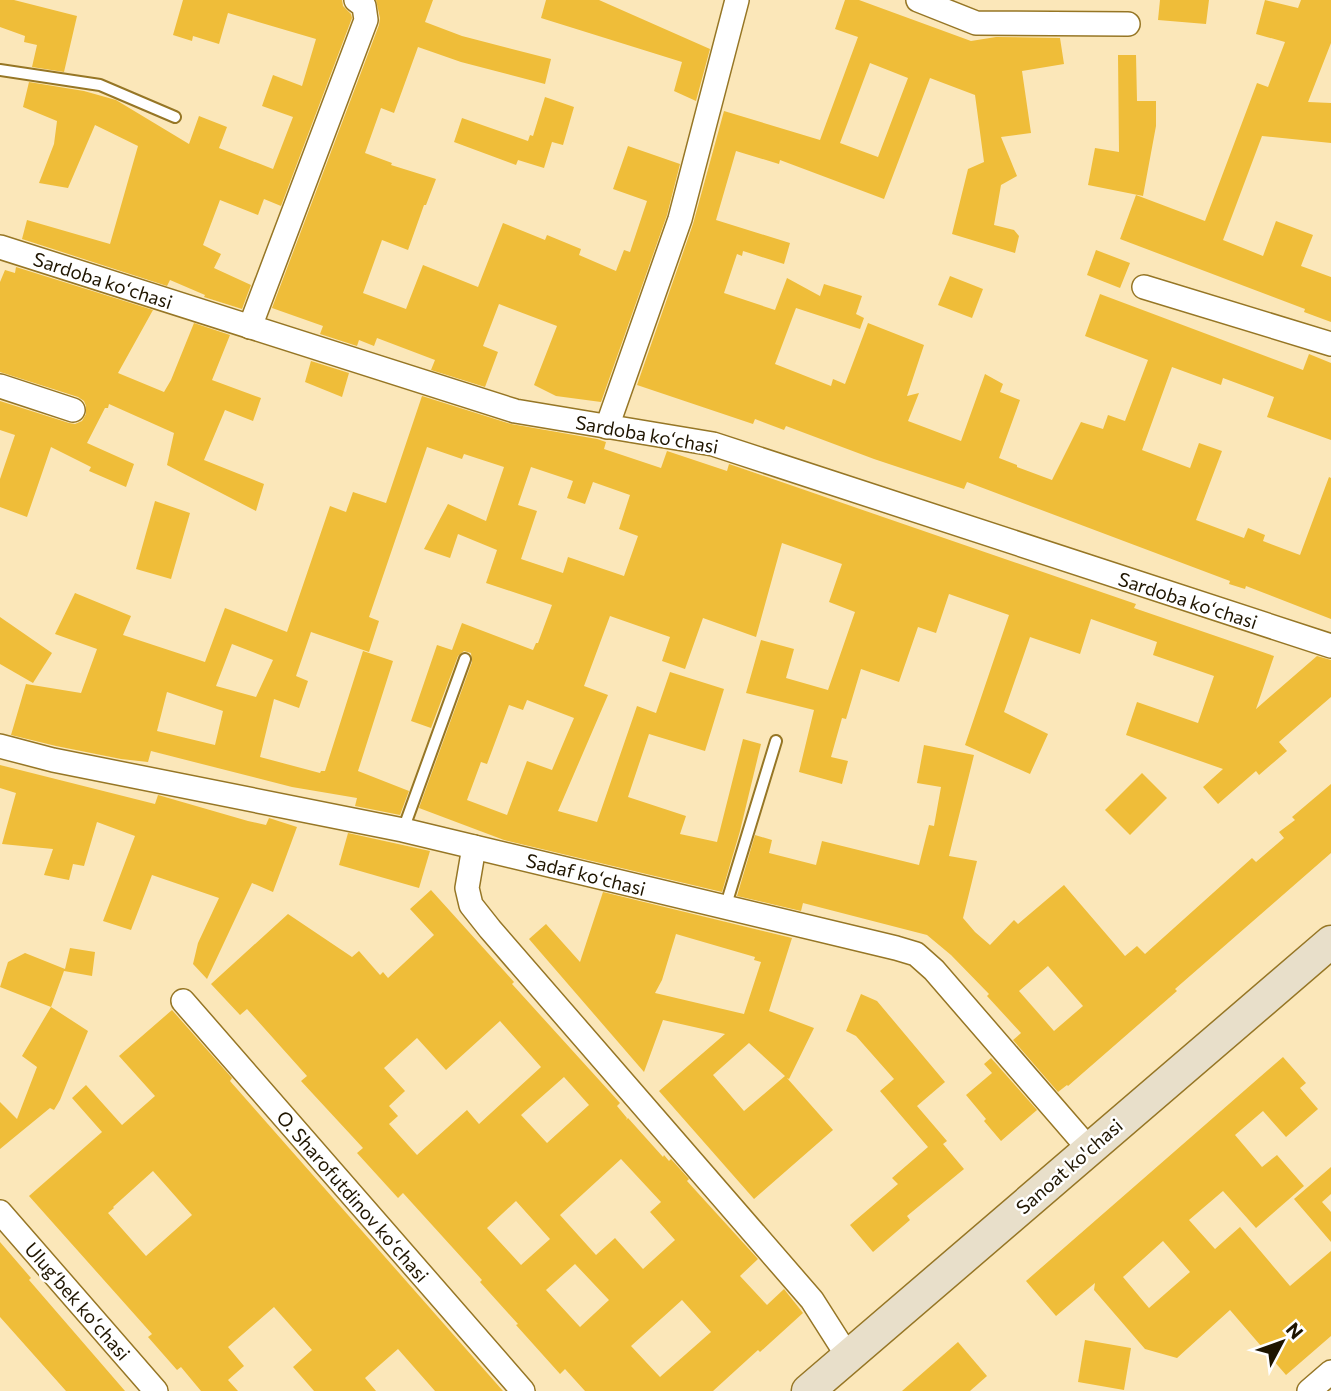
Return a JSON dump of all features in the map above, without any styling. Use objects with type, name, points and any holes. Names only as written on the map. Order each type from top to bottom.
[{"type":"main road","name":"Sanoat ko'chasi","points":[[808,1391],[1331,942]]},
{"type":"street","points":[[250,327],[366,20],[364,6],[356,0]]},
{"type":"street","points":[[607,427],[680,219],[737,0]]},
{"type":"street","points":[[918,0],[976,23],[1128,24]]},
{"type":"street","name":"Sardoba koʻchasi","points":[[0,247],[515,411],[713,444],[1331,646]]},
{"type":"street","points":[[1144,287],[1331,344]]},
{"type":"street","points":[[0,386],[73,410]]},
{"type":"street","name":"Sadaf koʻchasi","points":[[0,746],[53,760],[403,830],[916,954],[934,970],[1089,1149]]},
{"type":"street","points":[[474,847],[467,888],[471,905],[812,1300],[848,1355]]},
{"type":"street","name":"O. Sharofutdinov koʻchasi","points":[[183,1001],[523,1391]]},
{"type":"street","name":"Ulugʻbek koʻchasi","points":[[0,1212],[156,1391]]},
{"type":"street","points":[[1309,1391],[1331,1372]]},
{"type":"lane","points":[[0,70],[100,85],[175,117]]},
{"type":"lane","points":[[403,830],[465,659]]},
{"type":"lane","points":[[725,908],[776,741]]},
{"type":"building","points":[[0,0],[14,0],[77,16],[64,72],[32,67],[37,45],[24,42],[25,36],[0,27]]},
{"type":"building","points":[[183,0],[342,0],[352,18],[281,206],[264,199],[258,215],[220,200],[203,245],[221,254],[214,268],[251,285],[242,309],[204,297],[205,295],[170,280],[167,286],[22,239],[27,220],[110,244],[138,146],[95,125],[68,188],[39,183],[54,144],[57,121],[23,107],[29,82],[84,91],[116,100],[189,144],[199,116],[227,127],[219,148],[273,169],[293,117],[262,106],[273,75],[302,86],[316,39],[228,13],[219,44],[193,36],[192,41],[173,35]]},
{"type":"building","points":[[376,0],[433,0],[425,22],[462,36],[551,59],[545,84],[461,62],[418,47],[394,113],[381,108],[365,153],[392,163],[391,165],[436,179],[408,250],[382,240],[363,293],[406,309],[423,265],[478,287],[503,223],[545,240],[547,235],[581,249],[579,255],[616,271],[624,250],[630,252],[647,201],[613,189],[628,146],[680,164],[667,215],[601,402],[556,396],[534,385],[557,326],[499,304],[483,346],[498,352],[485,387],[431,370],[435,360],[377,338],[374,346],[359,340],[357,346],[320,334],[323,326],[272,308],[379,25]]},
{"type":"building","points":[[546,0],[599,0],[710,49],[696,101],[674,91],[682,62],[541,18]]},
{"type":"building","points":[[845,0],[859,0],[971,41],[996,37],[1060,38],[1064,64],[1022,71],[1031,133],[1001,137],[1017,176],[1001,185],[994,225],[1014,230],[1019,236],[1015,253],[952,234],[968,169],[984,162],[975,95],[930,78],[884,199],[780,160],[779,164],[736,151],[716,220],[790,243],[784,264],[743,251],[742,256],[737,254],[724,293],[775,310],[787,278],[820,296],[824,284],[862,296],[856,314],[864,318],[860,329],[796,308],[775,364],[831,386],[833,379],[845,384],[868,323],[924,345],[907,396],[919,393],[908,421],[961,441],[985,374],[1003,384],[1000,392],[1020,400],[999,458],[1052,480],[1081,422],[1103,429],[1108,415],[1125,421],[1148,360],[1085,336],[1100,294],[1303,370],[1309,354],[1331,363],[1331,440],[1267,417],[1274,397],[1223,378],[1221,385],[1172,367],[1142,450],[1190,468],[1199,443],[1222,451],[1196,520],[1244,538],[1248,528],[1265,535],[1263,541],[1300,555],[1329,477],[1331,478],[1331,619],[1246,586],[1245,589],[1229,584],[1230,581],[967,482],[964,489],[786,426],[784,430],[755,419],[753,424],[637,385],[693,224],[724,111],[820,140],[858,37],[835,29]],"holes":[[[870,63],[908,78],[878,157],[840,143]]]},
{"type":"building","points":[[1160,0],[1209,0],[1206,24],[1158,20]]},
{"type":"building","points":[[1265,0],[1298,8],[1301,0],[1331,0],[1331,43],[1308,102],[1331,103],[1331,143],[1262,136],[1223,240],[1263,256],[1276,221],[1313,235],[1301,266],[1331,277],[1331,322],[1304,312],[1305,309],[1120,239],[1136,195],[1205,221],[1257,83],[1268,87],[1285,42],[1256,34]]},
{"type":"building","points":[[1118,55],[1136,55],[1137,101],[1156,101],[1156,126],[1143,196],[1088,185],[1095,148],[1119,152]]},
{"type":"building","points":[[545,97],[574,107],[563,145],[552,142],[544,168],[518,160],[516,165],[454,142],[462,118],[528,141],[530,135],[533,136]]},
{"type":"building","points":[[1096,250],[1130,263],[1120,288],[1087,275]]},
{"type":"building","points":[[16,267],[153,310],[118,373],[164,392],[194,323],[230,335],[212,380],[261,398],[253,421],[225,410],[204,460],[264,484],[256,511],[167,465],[174,433],[109,404],[87,443],[134,464],[126,487],[89,471],[91,467],[51,447],[27,517],[0,507],[0,479],[15,435],[0,430],[0,401],[75,424],[82,421],[86,414],[84,401],[78,397],[0,372],[0,282],[5,270],[15,273]]},
{"type":"building","points":[[950,276],[983,289],[972,318],[938,305]]},
{"type":"building","points":[[311,361],[349,373],[342,397],[305,382]]},
{"type":"building","points":[[422,396],[511,424],[597,439],[606,442],[604,449],[661,468],[667,451],[727,471],[729,464],[1136,604],[1134,608],[1274,656],[1256,709],[1317,656],[1331,660],[1331,697],[1279,742],[1287,751],[1259,775],[1256,771],[1218,804],[1203,787],[1223,769],[1126,735],[1137,702],[1198,723],[1214,676],[1153,655],[1157,642],[1091,619],[1080,654],[1030,637],[1004,712],[1048,734],[1030,774],[965,745],[1009,615],[949,594],[936,633],[918,627],[899,682],[861,669],[846,719],[842,718],[831,757],[848,761],[842,784],[799,772],[814,710],[746,693],[761,640],[794,649],[786,678],[828,690],[855,612],[829,602],[842,564],[782,543],[756,637],[703,618],[685,669],[662,661],[670,637],[610,616],[584,686],[608,695],[558,811],[597,822],[637,706],[656,713],[670,672],[724,689],[705,751],[649,734],[628,797],[686,816],[680,834],[717,842],[743,739],[761,744],[722,892],[504,840],[419,808],[472,662],[471,653],[464,651],[458,656],[431,728],[411,721],[437,645],[452,650],[462,623],[533,650],[552,605],[486,583],[497,550],[458,534],[450,558],[424,549],[448,504],[486,521],[504,467],[464,454],[462,459],[427,447],[369,617],[379,621],[369,652],[311,632],[296,676],[308,681],[299,708],[274,699],[260,757],[320,773],[325,771],[363,651],[393,661],[358,771],[409,791],[400,815],[355,806],[357,798],[292,787],[151,751],[148,762],[121,759],[11,735],[26,684],[81,693],[97,649],[55,634],[75,593],[131,616],[123,635],[205,662],[225,608],[287,632],[330,506],[346,512],[353,492],[386,503]],"holes":[[[531,467],[573,481],[567,498],[585,504],[593,482],[630,495],[619,529],[638,536],[624,576],[568,557],[563,573],[521,559],[537,511],[518,505]],[[232,644],[273,660],[256,697],[216,686]],[[167,692],[223,711],[215,745],[157,731]],[[527,700],[574,718],[552,770],[527,761],[507,815],[467,800],[481,762],[487,764],[509,705],[523,710]]]},
{"type":"building","points":[[155,501],[190,513],[171,579],[136,569]]},
{"type":"building","points":[[0,617],[52,653],[33,683],[0,664]]},
{"type":"building","points":[[924,745],[974,755],[949,856],[977,861],[963,918],[990,945],[1014,920],[1018,924],[1064,885],[1125,956],[1137,946],[1145,954],[1252,858],[1256,862],[1284,838],[1279,832],[1295,820],[1292,817],[1331,784],[1331,853],[1175,989],[1177,991],[1058,1092],[1013,1040],[1021,1033],[987,996],[989,994],[927,935],[803,903],[801,911],[737,896],[755,835],[772,840],[769,853],[816,865],[822,841],[919,865],[929,825],[934,826],[941,787],[917,783]],"holes":[[[1048,966],[1083,1006],[1054,1031],[1019,991]]]},
{"type":"building","points":[[0,765],[155,804],[158,795],[248,821],[266,825],[269,818],[297,827],[273,892],[252,883],[207,979],[193,964],[198,943],[219,898],[152,875],[131,930],[103,921],[135,836],[97,822],[84,866],[73,864],[69,880],[44,875],[53,849],[2,844],[16,793],[0,788]]},
{"type":"building","points":[[1142,773],[1167,798],[1130,835],[1105,810]]},
{"type":"building","points":[[348,833],[430,851],[419,888],[339,865]]},
{"type":"building","points":[[431,890],[620,1103],[617,1106],[626,1120],[628,1118],[663,1157],[664,1155],[669,1161],[671,1159],[689,1179],[687,1181],[758,1259],[740,1276],[767,1305],[784,1289],[803,1313],[713,1391],[585,1391],[565,1369],[560,1374],[480,1282],[482,1280],[403,1193],[398,1198],[357,1153],[363,1148],[301,1081],[307,1076],[247,1009],[240,1015],[211,984],[288,914],[352,957],[359,951],[380,975],[383,972],[388,978],[434,935],[410,909]],"holes":[[[500,1021],[541,1067],[479,1124],[467,1110],[417,1155],[389,1124],[398,1116],[389,1106],[405,1091],[384,1068],[417,1038],[446,1070]],[[564,1077],[589,1105],[547,1143],[521,1115]],[[621,1159],[661,1202],[650,1212],[675,1240],[643,1269],[615,1238],[596,1255],[560,1215]],[[516,1201],[550,1239],[521,1265],[487,1228]],[[575,1264],[609,1300],[580,1327],[546,1290]],[[682,1300],[711,1332],[660,1377],[631,1346]]]},
{"type":"building","points":[[603,892],[792,938],[769,1011],[814,1028],[789,1079],[787,1078],[833,1130],[754,1199],[659,1091],[725,1034],[663,1020],[644,1072],[529,939],[546,924],[580,962]],"holes":[[[676,934],[755,957],[754,960],[761,962],[744,1014],[655,993],[662,980]],[[749,1043],[785,1076],[744,1111],[713,1075]]]},
{"type":"building","points":[[70,948],[95,952],[92,976],[64,971],[51,1007],[0,987],[8,962],[25,953],[65,969]]},
{"type":"building","points":[[861,994],[877,1001],[945,1082],[917,1106],[947,1141],[943,1144],[964,1169],[907,1216],[910,1220],[873,1252],[850,1225],[898,1184],[892,1178],[928,1147],[880,1091],[894,1079],[856,1036],[846,1031]]},
{"type":"building","points":[[51,1007],[88,1031],[54,1110],[50,1108],[0,1149],[0,1102],[17,1119],[37,1067],[22,1056]]},
{"type":"building","points":[[172,1010],[232,1078],[230,1081],[503,1391],[435,1391],[398,1349],[365,1378],[376,1391],[314,1391],[293,1367],[312,1350],[274,1307],[228,1347],[244,1366],[228,1380],[238,1391],[201,1391],[181,1367],[177,1370],[148,1337],[152,1334],[29,1196],[102,1132],[72,1098],[86,1085],[122,1125],[155,1096],[119,1056]],"holes":[[[153,1171],[192,1215],[146,1256],[108,1213]]]},
{"type":"building","points":[[1283,1057],[1306,1083],[1300,1088],[1318,1109],[1286,1137],[1263,1111],[1235,1135],[1262,1167],[1277,1155],[1304,1186],[1256,1228],[1223,1191],[1189,1220],[1215,1249],[1240,1227],[1290,1286],[1331,1251],[1331,1336],[1286,1375],[1230,1310],[1177,1358],[1145,1349],[1094,1290],[1095,1283],[1056,1316],[1026,1281]],"holes":[[[1163,1241],[1190,1272],[1149,1308],[1123,1277]]]},
{"type":"building","points":[[991,1058],[1037,1110],[1001,1141],[966,1095],[992,1073],[984,1064]]},
{"type":"building","points":[[1331,1167],[1331,1194],[1322,1202],[1331,1212],[1331,1242],[1294,1199]]},
{"type":"building","points":[[0,1242],[31,1278],[29,1280],[125,1391],[66,1391],[0,1317]]},
{"type":"building","points":[[1085,1340],[1131,1348],[1124,1390],[1078,1382]]},
{"type":"building","points":[[958,1342],[987,1376],[970,1391],[902,1391]]}]
